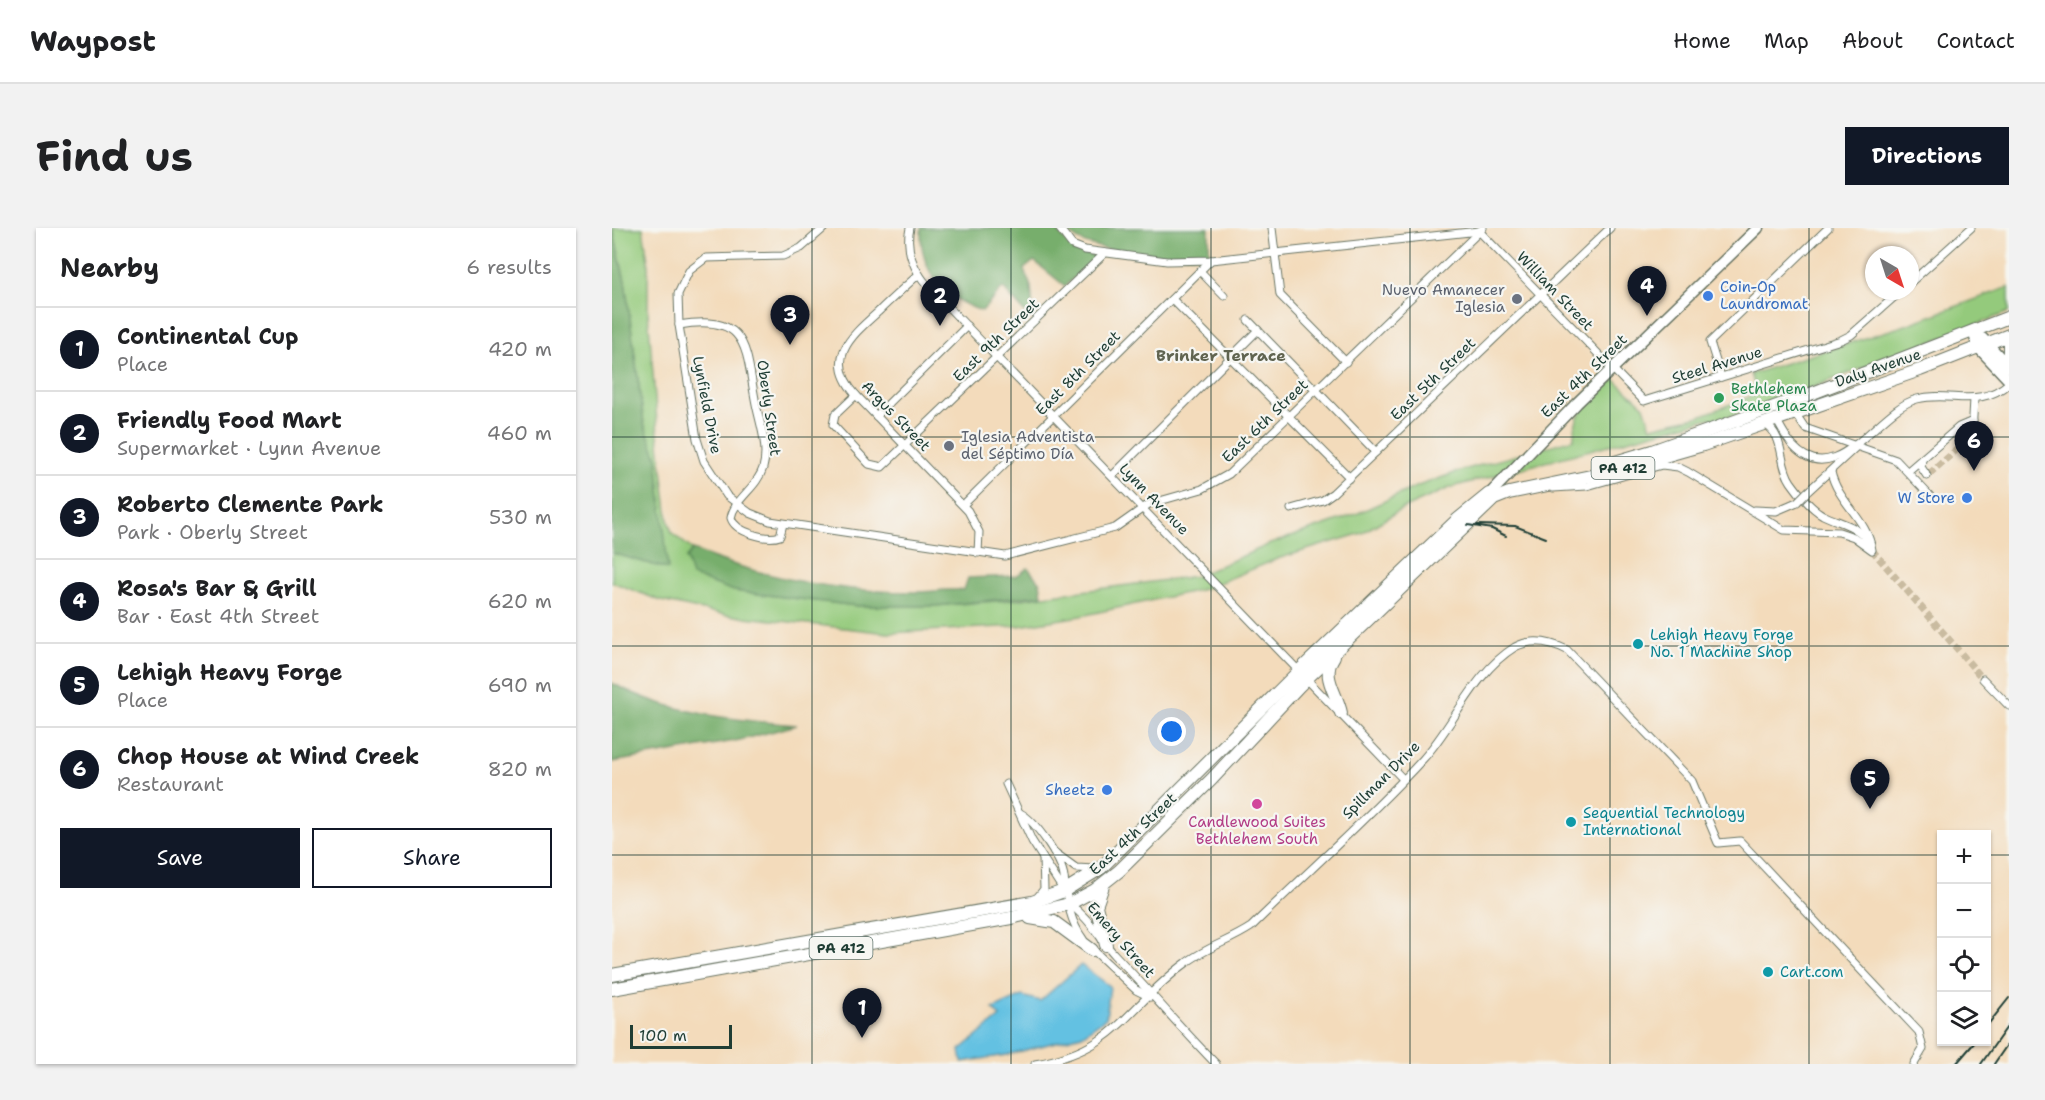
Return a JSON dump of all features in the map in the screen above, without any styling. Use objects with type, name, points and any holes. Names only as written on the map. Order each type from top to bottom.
[{"type":"highway","name":"Daly Avenue","points":[[1483,504],[1506,487],[1603,465],[1652,451],[1804,396],[2009,317]]},
{"type":"highway","name":"Daly Avenue","points":[[1483,504],[1501,495],[1653,460],[1770,421],[2009,335]]},
{"type":"highway","name":"East 4th Street","points":[[612,975],[1032,902],[1064,891],[1101,868],[1304,674],[1444,532],[1472,519],[1483,504]]},
{"type":"highway","name":"East 4th Street","points":[[612,989],[1011,918],[1069,904],[1105,882],[1212,779],[1304,674],[1339,647],[1458,526],[1483,504]]},
{"type":"highway","points":[[1339,647],[1328,664],[1328,672],[1341,713]]},
{"type":"highway","points":[[1105,882],[1096,906],[1106,945]]},
{"type":"highway","points":[[1011,918],[1054,922],[1092,950]]},
{"type":"main road","name":"East 4th Street","points":[[1483,504],[1507,473],[1758,228]]},
{"type":"main road","points":[[1972,331],[1983,345],[2003,353],[2009,367]]},
{"type":"main road","points":[[2003,353],[2009,382]]},
{"type":"street","name":"Lynfield Drive","points":[[824,228],[807,244],[783,256],[716,256],[702,260],[689,271],[679,289],[677,304],[699,449],[717,485],[738,504],[757,516],[783,524],[980,554]]},
{"type":"street","name":"Lynn Avenue","points":[[910,228],[909,248],[919,274],[1403,779]]},
{"type":"street","points":[[1059,228],[1072,244],[1105,253],[1167,261],[1211,260],[1480,229]]},
{"type":"street","points":[[1272,228],[1280,295],[1346,362]]},
{"type":"street","name":"East 5th Street","points":[[1292,509],[1325,499],[1350,478],[1610,228]]},
{"type":"street","points":[[1721,377],[1710,342],[1828,228]]},
{"type":"street","points":[[1919,275],[1971,228]]},
{"type":"street","name":"William Street","points":[[1480,229],[1612,370]]},
{"type":"street","name":"East 6th Street","points":[[980,554],[1015,554],[1110,530],[1127,521],[1144,507],[1202,489],[1223,478],[1346,362],[1480,229]]},
{"type":"street","name":"East 9th Street","points":[[856,395],[836,415],[833,424],[867,462],[874,467],[882,466],[1105,253]]},
{"type":"street","name":"East 8th Street","points":[[963,505],[1211,260]]},
{"type":"street","points":[[1200,271],[1224,296]]},
{"type":"street","name":"Argus Street","points":[[919,274],[847,343],[842,355],[842,368],[848,384],[856,395],[963,505],[979,532],[980,554]]},
{"type":"street","points":[[1172,299],[1350,478]]},
{"type":"street","name":"Steel Avenue","points":[[1612,370],[1644,401],[1841,340],[1851,335],[1891,300]]},
{"type":"street","points":[[1248,320],[1376,452]]},
{"type":"street","name":"Oberly Street","points":[[679,325],[704,322],[721,325],[739,338],[748,353],[765,460],[757,480],[738,504]]},
{"type":"street","points":[[876,416],[967,326]]},
{"type":"street","points":[[1113,476],[1258,330]]},
{"type":"street","points":[[1761,410],[1792,446],[1809,457],[1828,459],[1856,445],[1894,412],[1911,401],[1926,398],[1974,399],[1996,393],[2009,382]]},
{"type":"street","points":[[1804,396],[1797,403],[1795,412],[1805,428],[1896,460],[1928,494],[1928,475],[1921,466],[1922,459]]},
{"type":"street","points":[[1962,445],[1972,434],[1974,399]]},
{"type":"street","points":[[1740,418],[1770,421]]},
{"type":"street","points":[[1770,421],[1788,477],[1821,514],[1854,527],[1870,548]]},
{"type":"street","points":[[1908,471],[1959,427],[1972,421]]},
{"type":"street","points":[[1744,506],[1767,512],[1784,509],[1797,502],[1850,454],[1856,445]]},
{"type":"street","points":[[1530,489],[1587,486],[1666,465],[1688,472],[1784,530],[1839,532],[1854,537],[1870,548]]},
{"type":"street","points":[[1831,472],[1837,489],[1868,535],[1870,548]]},
{"type":"street","points":[[1919,483],[1928,475]]},
{"type":"street","points":[[738,504],[731,518],[740,529],[775,538],[780,536],[783,524]]},
{"type":"street","name":"Spillman Drive","points":[[1035,1064],[1068,1057],[1100,1042],[1185,963],[1232,940],[1251,927],[1425,757],[1488,671],[1514,648],[1525,643],[1553,643],[1567,650],[1692,781],[1718,843],[1740,841],[1919,1032],[1923,1049],[1914,1064]]},
{"type":"street","points":[[1983,679],[2009,706]]},
{"type":"street","name":"Emery Street","points":[[1006,784],[1023,824],[1064,891],[1071,919],[1092,950],[1136,990],[1150,997],[1216,1064]]},
{"type":"street","name":"Emery Street","points":[[1020,813],[1030,820],[1054,852],[1064,875],[1064,891]]},
{"type":"street","points":[[1054,852],[1078,869],[1101,868]]},
{"type":"street","points":[[1032,902],[1044,889],[1043,859]]},
{"type":"street","name":"Emery Street","points":[[1069,904],[1084,914],[1106,945],[1143,982],[1150,997]]},
{"type":"green space","points":[[612,228],[625,281],[644,424],[657,458],[668,569],[612,553]]},
{"type":"green space","points":[[613,228],[643,228],[648,261],[648,312],[658,435],[668,520],[672,533],[693,550],[686,558],[734,591],[857,606],[935,606],[1021,599],[1197,576],[1270,544],[1356,514],[1418,486],[1463,470],[1574,439],[1577,420],[1581,412],[1592,398],[1614,379],[1644,406],[1651,427],[1700,416],[1754,395],[1756,390],[1751,374],[1903,326],[2009,287],[2009,312],[1782,399],[1716,421],[1710,418],[1452,487],[1402,509],[1362,533],[1277,559],[1204,589],[1081,616],[1019,626],[888,633],[726,615],[661,601],[612,582],[612,553],[667,569],[657,458],[644,424],[625,281]]},
{"type":"green space","points":[[921,228],[1055,228],[1074,251],[1097,256],[1065,286],[1034,261],[1024,269],[1031,287],[1033,311],[1027,315],[1003,288],[982,311],[956,299],[936,281],[924,257]]},
{"type":"green space","points":[[1066,228],[1209,228],[1209,256],[1131,253],[1109,249],[1075,237]]},
{"type":"green space","points":[[693,550],[746,568],[801,582],[886,591],[964,590],[968,578],[1016,576],[1028,568],[1040,583],[1042,595],[935,606],[857,606],[734,591],[692,576],[686,558]]},
{"type":"green space","points":[[612,683],[634,694],[679,709],[726,718],[797,725],[740,740],[612,762]]},
{"type":"water","points":[[1081,965],[1110,986],[1106,1018],[1082,1035],[1007,1055],[962,1062],[960,1050],[1000,1017],[993,1009],[1022,996],[1040,1001]]},
{"type":"tunnel","points":[[1929,474],[1962,445]]},
{"type":"tunnel","points":[[1872,550],[1983,679]]},
{"type":"railway","points":[[1468,525],[1492,529],[1506,536]]},
{"type":"railway","points":[[1477,525],[1515,526],[1546,538]]},
{"type":"railway","points":[[1991,1021],[2009,998]]},
{"type":"railway","points":[[1981,1064],[2009,1024]]},
{"type":"railway","points":[[1994,1064],[2009,1042]]},
{"type":"railway","points":[[1956,1064],[1972,1046]]},
{"type":"place","name":"Coin-Op Laundromat","points":[[1708,296]]},
{"type":"place","name":"Nuevo Amanecer Iglesia","points":[[1517,299]]},
{"type":"place","name":"Rosa's Bar & Grill","points":[[1647,316]]},
{"type":"place","name":"Friendly Food Mart","points":[[940,326]]},
{"type":"place","name":"Roberto Clemente Park","points":[[790,345]]},
{"type":"place","name":"Bethlehem Skate Plaza","points":[[1719,398]]},
{"type":"place","name":"Iglesia Adventista del Séptimo Día","points":[[949,446]]},
{"type":"place","name":"Chop House at Wind Creek","points":[[1974,471]]},
{"type":"place","name":"W Store","points":[[1967,498]]},
{"type":"place","name":"Lehigh Heavy Forge No. 1 Machine Shop","points":[[1638,644]]},
{"type":"place","name":"Sheetz","points":[[1107,790]]},
{"type":"place","name":"Candlewood Suites Bethlehem South","points":[[1257,804]]},
{"type":"place","name":"Lehigh Heavy Forge","points":[[1870,809]]},
{"type":"place","name":"Sequential Technology International","points":[[1571,822]]},
{"type":"place","name":"Cart.com","points":[[1768,972]]},
{"type":"place","name":"Continental Cup","points":[[862,1038]]},
{"type":"district","name":"Brinker Terrace","points":[[1221,355]]}]
